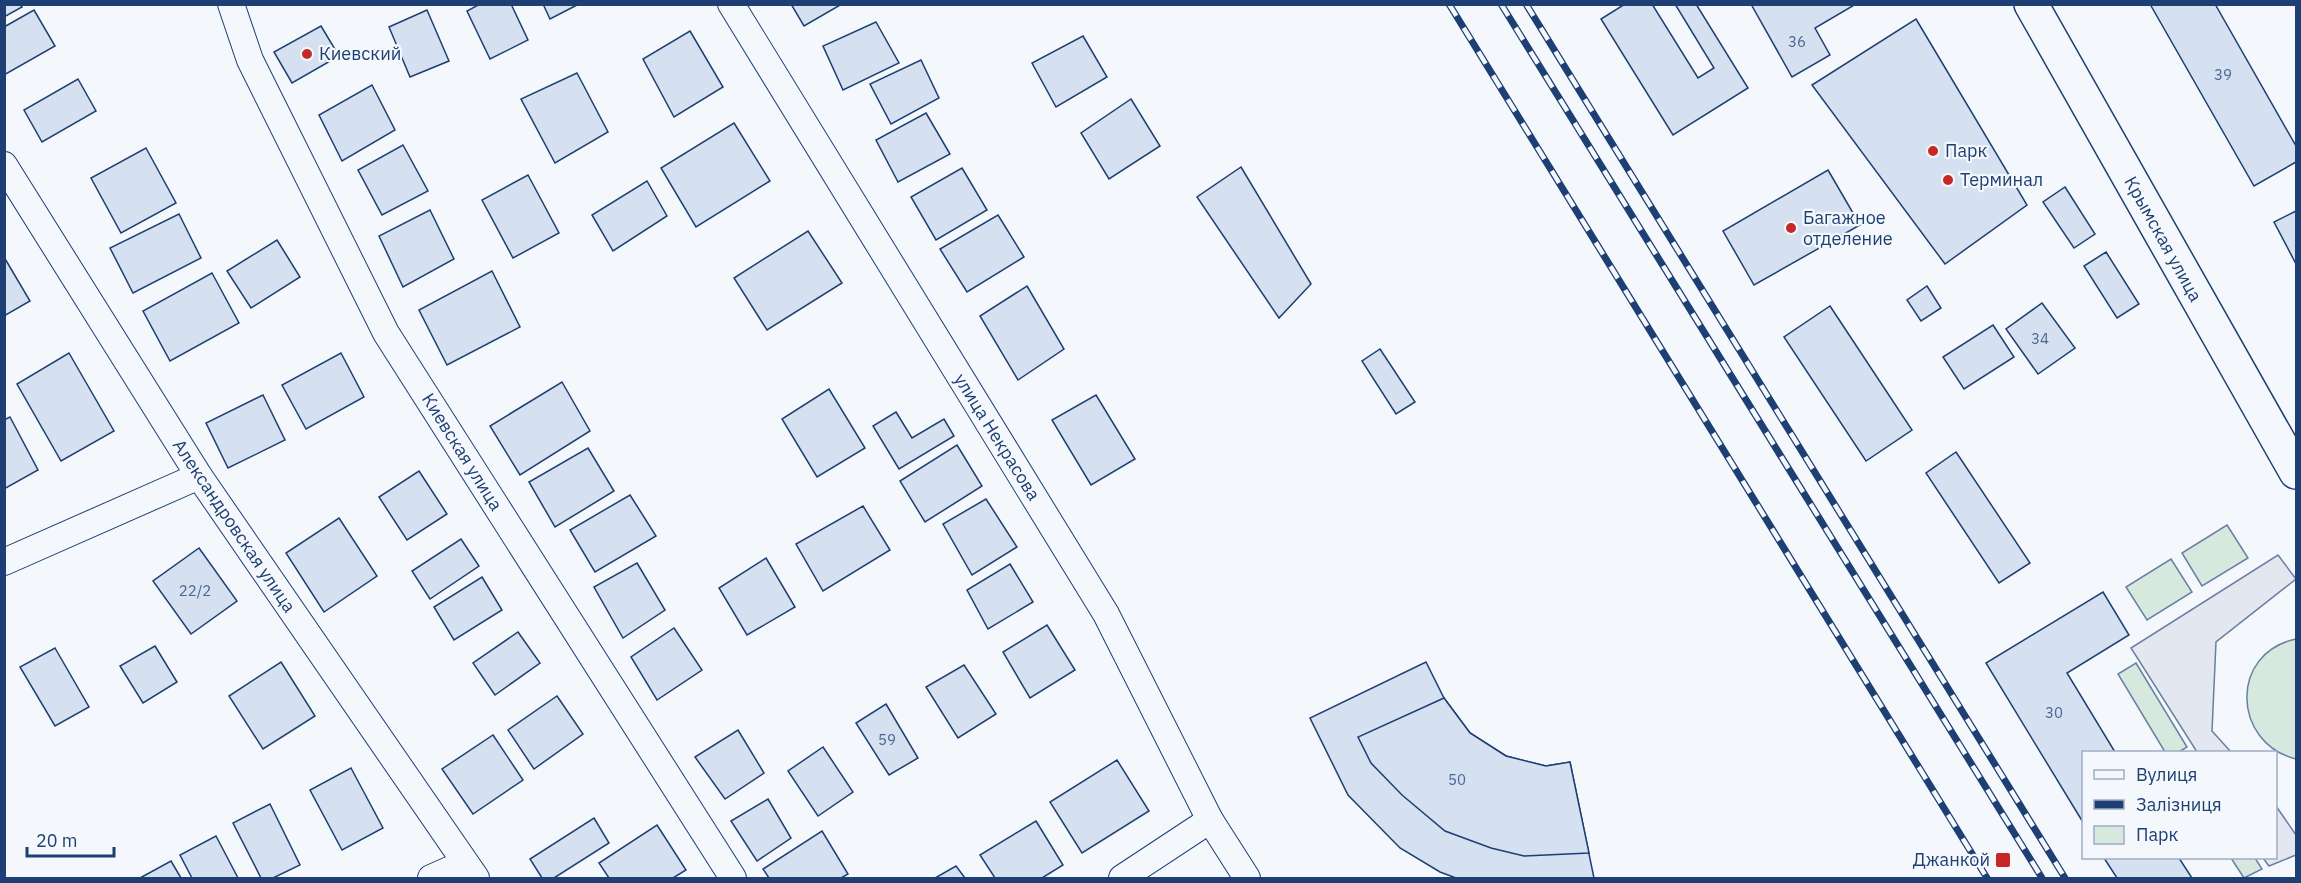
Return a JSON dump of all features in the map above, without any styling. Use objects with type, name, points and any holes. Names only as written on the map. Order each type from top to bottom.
[{"type":"main road","name":"Крымская улица","points":[[2031,4],[2296,472]]},
{"type":"street","name":"Киевская улица","points":[[231,4],[250,60],[386,333],[732,879]]},
{"type":"street","name":"улица Некрасова","points":[[731,4],[1106,614],[1210,820],[1247,879]]},
{"type":"street","name":"Александровская улица","points":[[4,165],[199,476],[471,871]]},
{"type":"street","points":[[4,562],[199,476]]},
{"type":"street","points":[[1122,879],[1210,820]]},
{"type":"street","points":[[431,879],[471,871]]},
{"type":"green space","points":[[2227,525],[2248,558],[2202,586],[2182,553]]},
{"type":"green space","points":[[2171,559],[2192,592],[2147,620],[2126,587]]},
{"type":"green space","points":[[2296,639],[2296,759],[2275,750],[2260,735],[2250,718],[2247,698],[2250,679],[2259,661],[2274,648]]},
{"type":"green space","points":[[2136,663],[2187,747],[2181,751],[2164,751],[2118,674]]},
{"type":"green space","points":[[2232,859],[2256,859],[2262,869],[2244,878]]},
{"type":"shaded area","points":[[2278,555],[2296,579],[2216,642],[2212,731],[2230,751],[2196,751],[2131,648]]},
{"type":"shaded area","points":[[2277,807],[2296,835],[2296,855],[2269,866],[2264,859],[2277,859]]},
{"type":"building","points":[[4,4],[20,4],[22,7],[4,17]]},
{"type":"building","points":[[480,4],[511,4],[528,40],[490,59],[467,11]]},
{"type":"building","points":[[543,4],[579,4],[550,19]]},
{"type":"building","points":[[791,4],[842,4],[804,26]]},
{"type":"building","points":[[1625,4],[1652,4],[1698,78],[1714,68],[1675,4],[1696,4],[1748,88],[1673,135],[1601,19]]},
{"type":"building","points":[[1751,4],[1856,4],[1815,28],[1830,55],[1792,77]]},
{"type":"building","points":[[2150,4],[2215,4],[2296,146],[2296,162],[2254,186]]},
{"type":"building","points":[[34,10],[55,46],[4,75],[4,27]]},
{"type":"building","points":[[427,10],[449,61],[410,77],[389,27]]},
{"type":"building","points":[[1916,19],[2027,205],[1945,264],[1812,85]]},
{"type":"building","points":[[876,22],[899,63],[843,90],[823,46]]},
{"type":"building","name":"Киевский","points":[[321,26],[339,56],[292,83],[274,52]]},
{"type":"building","points":[[690,31],[723,87],[674,117],[643,59]]},
{"type":"building","points":[[1083,36],[1107,77],[1056,107],[1032,63]]},
{"type":"building","points":[[921,60],[939,98],[891,124],[870,84]]},
{"type":"building","points":[[577,73],[608,132],[555,163],[521,99]]},
{"type":"building","points":[[78,79],[96,111],[42,142],[24,110]]},
{"type":"building","points":[[372,85],[395,130],[342,161],[319,115]]},
{"type":"building","points":[[1131,99],[1160,146],[1109,179],[1081,133]]},
{"type":"building","points":[[926,113],[950,154],[898,182],[876,140]]},
{"type":"building","points":[[734,123],[770,181],[696,227],[661,168]]},
{"type":"building","points":[[403,145],[428,191],[382,215],[358,170]]},
{"type":"building","points":[[146,148],[176,203],[121,233],[91,178]]},
{"type":"building","points":[[1241,167],[1311,284],[1279,318],[1197,197]]},
{"type":"building","points":[[962,168],[987,210],[936,240],[911,197]]},
{"type":"building","name":"Багажное отделение","points":[[1828,170],[1860,225],[1754,285],[1723,231]]},
{"type":"building","points":[[528,175],[559,233],[513,258],[482,200]]},
{"type":"building","points":[[647,181],[667,216],[613,251],[592,215]]},
{"type":"building","points":[[2065,187],[2095,234],[2074,248],[2043,202]]},
{"type":"building","points":[[430,210],[454,259],[403,287],[379,236]]},
{"type":"building","points":[[2296,211],[2296,264],[2274,222]]},
{"type":"building","points":[[179,214],[201,258],[133,293],[110,248]]},
{"type":"building","points":[[998,215],[1024,257],[967,292],[940,249]]},
{"type":"building","points":[[808,231],[842,283],[767,330],[734,278]]},
{"type":"building","points":[[277,240],[300,277],[251,308],[227,271]]},
{"type":"building","points":[[2106,252],[2139,304],[2117,318],[2084,266]]},
{"type":"building","points":[[4,257],[30,301],[4,316]]},
{"type":"building","points":[[492,271],[520,327],[447,365],[419,310]]},
{"type":"building","points":[[212,273],[239,323],[170,361],[143,311]]},
{"type":"building","points":[[1027,286],[1064,349],[1018,380],[980,316]]},
{"type":"building","points":[[1927,286],[1941,308],[1921,321],[1907,300]]},
{"type":"building","points":[[2042,303],[2075,348],[2038,374],[2006,329]]},
{"type":"building","points":[[1830,306],[1912,430],[1866,461],[1784,337]]},
{"type":"building","points":[[1993,325],[2014,357],[1964,389],[1943,357]]},
{"type":"building","points":[[1380,349],[1415,402],[1396,414],[1362,361]]},
{"type":"building","points":[[69,353],[114,431],[61,461],[17,384]]},
{"type":"building","points":[[341,353],[364,397],[306,429],[282,385]]},
{"type":"building","points":[[562,382],[590,431],[520,475],[490,426]]},
{"type":"building","points":[[829,389],[865,448],[817,477],[782,419]]},
{"type":"building","points":[[263,395],[285,440],[228,468],[206,423]]},
{"type":"building","points":[[1096,395],[1135,459],[1091,485],[1052,420]]},
{"type":"building","points":[[896,412],[912,438],[944,419],[954,436],[899,469],[873,426]]},
{"type":"building","points":[[10,417],[38,470],[4,489],[4,420]]},
{"type":"building","points":[[957,445],[982,486],[925,522],[900,481]]},
{"type":"building","points":[[588,448],[614,491],[555,527],[529,482]]},
{"type":"building","points":[[1956,452],[2030,563],[1999,583],[1926,473]]},
{"type":"building","points":[[419,471],[447,514],[407,540],[379,497]]},
{"type":"building","points":[[630,495],[656,536],[595,572],[570,530]]},
{"type":"building","points":[[986,499],[1017,547],[972,575],[943,524]]},
{"type":"building","points":[[863,506],[890,550],[823,591],[796,544]]},
{"type":"building","points":[[339,518],[377,576],[324,612],[286,553]]},
{"type":"building","points":[[461,539],[479,566],[430,599],[412,571]]},
{"type":"building","points":[[199,548],[237,601],[191,634],[153,581]]},
{"type":"building","points":[[766,558],[795,607],[747,635],[719,588]]},
{"type":"building","points":[[637,563],[665,610],[623,638],[594,587]]},
{"type":"building","points":[[1010,564],[1033,602],[988,629],[967,590]]},
{"type":"building","points":[[482,577],[502,610],[454,640],[434,607]]},
{"type":"building","points":[[2103,592],[2129,635],[2067,673],[2114,751],[2082,751],[2082,821],[1986,663]]},
{"type":"building","points":[[1047,625],[1075,670],[1030,698],[1003,652]]},
{"type":"building","points":[[674,628],[702,670],[657,700],[631,657]]},
{"type":"building","points":[[518,632],[540,663],[495,695],[473,663]]},
{"type":"building","points":[[155,646],[177,682],[143,703],[120,666]]},
{"type":"building","points":[[55,648],[89,707],[55,726],[20,667]]},
{"type":"building","points":[[281,662],[315,716],[263,749],[229,696]]},
{"type":"building","points":[[1426,662],[1444,698],[1470,733],[1506,756],[1546,766],[1570,762],[1594,878],[1456,878],[1440,872],[1400,848],[1348,795],[1310,718]]},
{"type":"building","points":[[964,665],[996,714],[958,738],[926,687]]},
{"type":"building","points":[[557,696],[583,734],[534,769],[508,730]]},
{"type":"building","points":[[1444,698],[1470,733],[1506,756],[1546,766],[1570,762],[1589,853],[1524,856],[1491,848],[1445,831],[1402,795],[1371,763],[1358,737]]},
{"type":"building","points":[[886,704],[918,758],[889,775],[856,723]]},
{"type":"building","points":[[738,730],[764,773],[725,799],[695,757]]},
{"type":"building","points":[[493,735],[523,780],[473,814],[442,769]]},
{"type":"building","points":[[823,747],[853,792],[818,816],[788,771]]},
{"type":"building","points":[[1117,760],[1149,811],[1082,853],[1050,802]]},
{"type":"building","points":[[351,768],[383,828],[342,850],[310,790]]},
{"type":"building","points":[[768,799],[791,838],[757,861],[731,821]]},
{"type":"building","points":[[270,804],[300,865],[273,878],[261,878],[233,823]]},
{"type":"building","points":[[594,818],[609,843],[554,878],[542,878],[530,859]]},
{"type":"building","points":[[1036,821],[1063,865],[1042,878],[995,878],[980,855]]},
{"type":"building","points":[[657,825],[686,870],[673,878],[609,878],[599,863]]},
{"type":"building","points":[[822,831],[848,874],[841,878],[769,878],[763,869]]},
{"type":"building","points":[[216,836],[238,878],[192,878],[180,855]]},
{"type":"building","points":[[2105,859],[2180,859],[2192,878],[2117,878]]},
{"type":"building","points":[[171,861],[181,878],[140,878]]},
{"type":"building","points":[[956,866],[965,878],[935,878]]},
{"type":"railway","points":[[1449,4],[1987,878]]},
{"type":"railway","points":[[1501,4],[2042,878]]},
{"type":"railway","points":[[1526,4],[2065,878]]},
{"type":"place","name":"Киевский","points":[[307,54]]},
{"type":"place","name":"Парк","points":[[1933,151]]},
{"type":"place","name":"Терминал","points":[[1948,180]]},
{"type":"place","name":"Багажное отделение","points":[[1791,228]]},
{"type":"place","name":"Джанкой","points":[[2003,860]]}]
